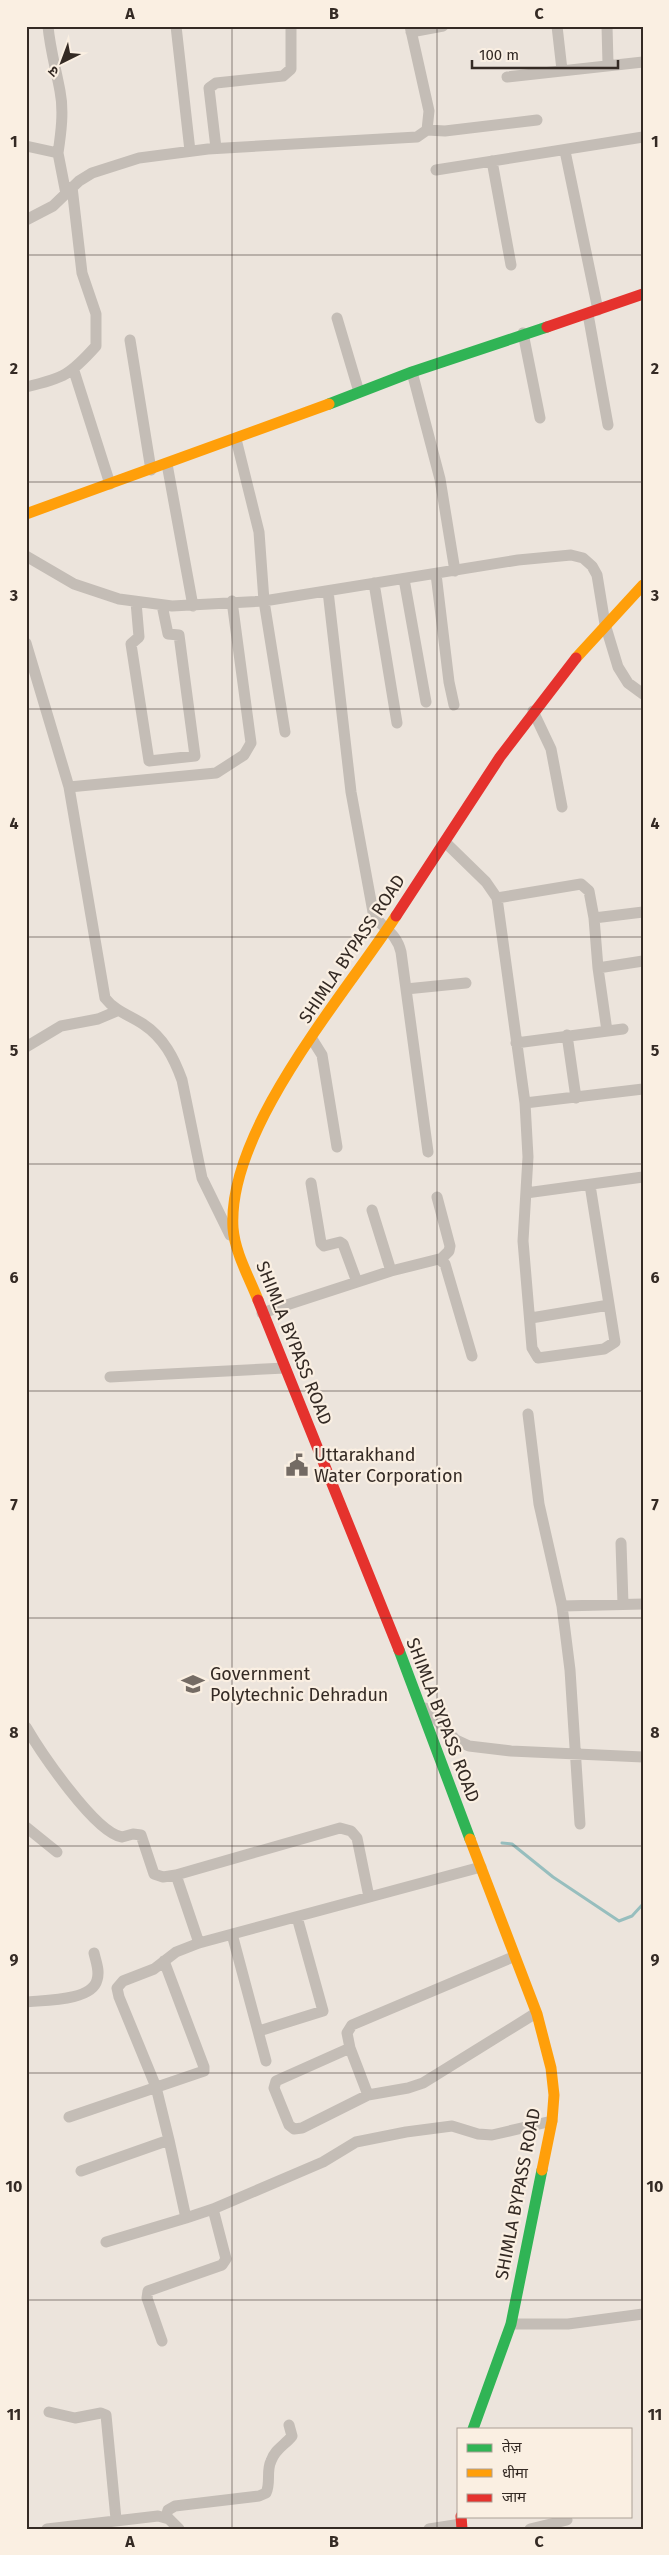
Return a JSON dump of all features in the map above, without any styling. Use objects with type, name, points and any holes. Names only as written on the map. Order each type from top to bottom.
[{"type":"main road","points":[[26,514],[236,439],[412,372],[643,294]]},
{"type":"main road","name":"SHIMLA BYPASS ROAD","points":[[473,2428],[489,2390],[511,2324],[552,2121],[554,2106],[547,2053],[536,2013],[513,1957],[417,1699],[236,1245],[233,1235],[234,1206],[240,1176],[258,1129],[274,1098],[312,1039],[388,928],[516,733],[605,624],[643,585]]},
{"type":"street","points":[[26,387],[59,379],[74,371],[96,346],[96,314],[82,273],[69,190],[58,153],[62,113],[60,92],[50,53],[48,26]]},
{"type":"street","points":[[176,26],[190,151]]},
{"type":"street","points":[[216,148],[209,88],[216,82],[282,76],[289,72],[291,69],[292,26]]},
{"type":"street","points":[[427,130],[429,111],[411,29],[443,26]]},
{"type":"street","points":[[557,26],[562,70]]},
{"type":"street","points":[[607,26],[608,64]]},
{"type":"street","points":[[507,77],[608,64],[643,62]]},
{"type":"street","points":[[26,220],[53,206],[69,190],[92,173],[156,154],[216,148],[410,138],[417,137],[427,130],[446,131],[537,120]]},
{"type":"street","points":[[436,170],[565,151],[643,137]]},
{"type":"street","points":[[26,146],[58,153]]},
{"type":"street","points":[[565,151],[593,312],[608,425]]},
{"type":"street","points":[[492,161],[511,265]]},
{"type":"street","points":[[337,318],[359,392]]},
{"type":"street","points":[[523,333],[540,418]]},
{"type":"street","points":[[130,340],[151,470]]},
{"type":"street","points":[[74,371],[110,484]]},
{"type":"street","points":[[412,372],[440,479],[455,571]]},
{"type":"street","points":[[236,439],[259,532],[264,601],[285,732]]},
{"type":"street","points":[[167,464],[193,606]]},
{"type":"street","points":[[26,556],[74,584],[136,602],[193,606],[264,601],[557,555],[571,555],[583,558],[592,566],[597,576],[605,624],[618,667],[628,683],[643,694]]},
{"type":"street","points":[[436,574],[449,682],[454,705]]},
{"type":"street","points":[[404,579],[426,702]]},
{"type":"street","points":[[374,583],[397,723]]},
{"type":"street","points":[[328,591],[351,792],[373,912],[375,918],[388,928],[400,945],[428,1152]]},
{"type":"street","points":[[136,602],[139,637],[131,644],[149,761],[195,756],[179,635],[168,634],[162,605]]},
{"type":"street","points":[[69,787],[216,773],[244,755],[251,743],[232,602]]},
{"type":"street","points":[[26,642],[69,787],[105,998],[117,1011],[143,1024],[167,1048],[182,1080],[205,1189],[236,1245]]},
{"type":"street","points":[[533,711],[551,749],[562,807]]},
{"type":"street","points":[[445,842],[486,882],[497,898],[526,1103],[528,1157],[523,1241],[531,1318],[532,1348],[538,1358],[604,1350],[615,1342],[590,1185]]},
{"type":"street","points":[[497,898],[582,884],[589,891],[594,918],[598,968],[607,1031]]},
{"type":"street","points":[[594,918],[643,912]]},
{"type":"street","points":[[598,968],[643,962]]},
{"type":"street","points":[[406,988],[466,983]]},
{"type":"street","points":[[26,1047],[61,1026],[98,1019],[117,1011]]},
{"type":"street","points":[[516,1043],[622,1029]]},
{"type":"street","points":[[567,1035],[576,1098]]},
{"type":"street","points":[[312,1039],[322,1055],[337,1147]]},
{"type":"street","points":[[526,1103],[643,1089]]},
{"type":"street","points":[[526,1193],[643,1177]]},
{"type":"street","points":[[311,1183],[321,1243],[324,1246],[342,1243],[357,1282]]},
{"type":"street","points":[[262,1313],[391,1271],[441,1259],[449,1251],[450,1246],[437,1197]]},
{"type":"street","points":[[372,1210],[391,1271]]},
{"type":"street","points":[[441,1259],[445,1264],[472,1356]]},
{"type":"street","points":[[531,1318],[609,1305]]},
{"type":"street","points":[[110,1377],[285,1368]]},
{"type":"street","points":[[528,1414],[539,1504],[562,1606],[576,1754],[580,1824]]},
{"type":"street","points":[[621,1543],[623,1604]]},
{"type":"street","points":[[562,1606],[643,1604]]},
{"type":"street","points":[[417,1699],[456,1740],[469,1746],[643,1757]]},
{"type":"street","points":[[26,1727],[56,1774],[104,1826],[118,1837],[133,1834],[142,1835],[154,1874],[163,1877],[176,1875],[346,1828],[356,1838],[369,1897]]},
{"type":"street","points":[[26,1827],[57,1852]]},
{"type":"street","points":[[186,2218],[156,2087],[117,1988],[123,1981],[154,1969],[176,1952],[199,1943],[481,1867]]},
{"type":"street","points":[[176,1875],[199,1943]]},
{"type":"street","points":[[259,2031],[323,2011],[297,1917]]},
{"type":"street","points":[[232,1934],[266,2061]]},
{"type":"street","points":[[26,2002],[74,1997],[92,1989],[96,1985],[98,1973],[94,1953]]},
{"type":"street","points":[[368,2095],[350,2048],[347,2033],[352,2025],[513,1957]]},
{"type":"street","points":[[69,2117],[202,2073],[205,2070],[164,1961]]},
{"type":"street","points":[[350,2048],[276,2081],[274,2088],[291,2127],[299,2129],[368,2095],[408,2088],[423,2083],[536,2013]]},
{"type":"street","points":[[106,2242],[213,2209],[322,2162],[356,2142],[406,2132],[452,2126],[478,2134],[492,2135],[552,2121]]},
{"type":"street","points":[[81,2171],[169,2140]]},
{"type":"street","points":[[162,2341],[147,2298],[148,2291],[222,2266],[226,2260],[213,2209]]},
{"type":"street","points":[[511,2324],[568,2324],[643,2314]]},
{"type":"street","points":[[49,2412],[75,2418],[101,2413],[106,2415],[116,2519]]},
{"type":"street","points":[[166,2517],[168,2510],[175,2506],[259,2496],[266,2493],[270,2461],[275,2452],[292,2436],[289,2425]]},
{"type":"street","points":[[47,2529],[116,2519],[166,2517],[179,2529]]},
{"type":"street","points":[[530,2529],[567,2520]]},
{"type":"street","points":[[429,2529],[462,2523]]},
{"type":"waterway","points":[[502,1843],[512,1844],[553,1877],[619,1921],[632,1916],[643,1904]]},
{"type":"traffic: fast","points":[[329,404],[412,372],[547,327]]},
{"type":"traffic: fast","points":[[399,1650],[470,1839]]},
{"type":"traffic: fast","points":[[473,2428],[511,2324],[542,2170]]},
{"type":"traffic: slow","points":[[26,514],[329,404]]},
{"type":"traffic: slow","points":[[576,658],[643,585]]},
{"type":"traffic: slow","points":[[258,1300],[239,1256],[233,1228],[236,1190],[248,1149],[268,1108],[292,1066],[396,916]]},
{"type":"traffic: slow","points":[[470,1839],[537,2014],[551,2068],[554,2095],[552,2121],[542,2170]]},
{"type":"traffic: jam","points":[[547,327],[643,294]]},
{"type":"traffic: jam","points":[[396,916],[500,757],[576,658]]},
{"type":"traffic: jam","points":[[258,1300],[399,1650]]},
{"type":"traffic: jam","points":[[461,2518],[462,2529]]},
{"type":"place","name":"Uttarakhand Water Corporation","points":[[297,1465]]},
{"type":"place","name":"Government Polytechnic Dehradun","points":[[193,1684]]}]
